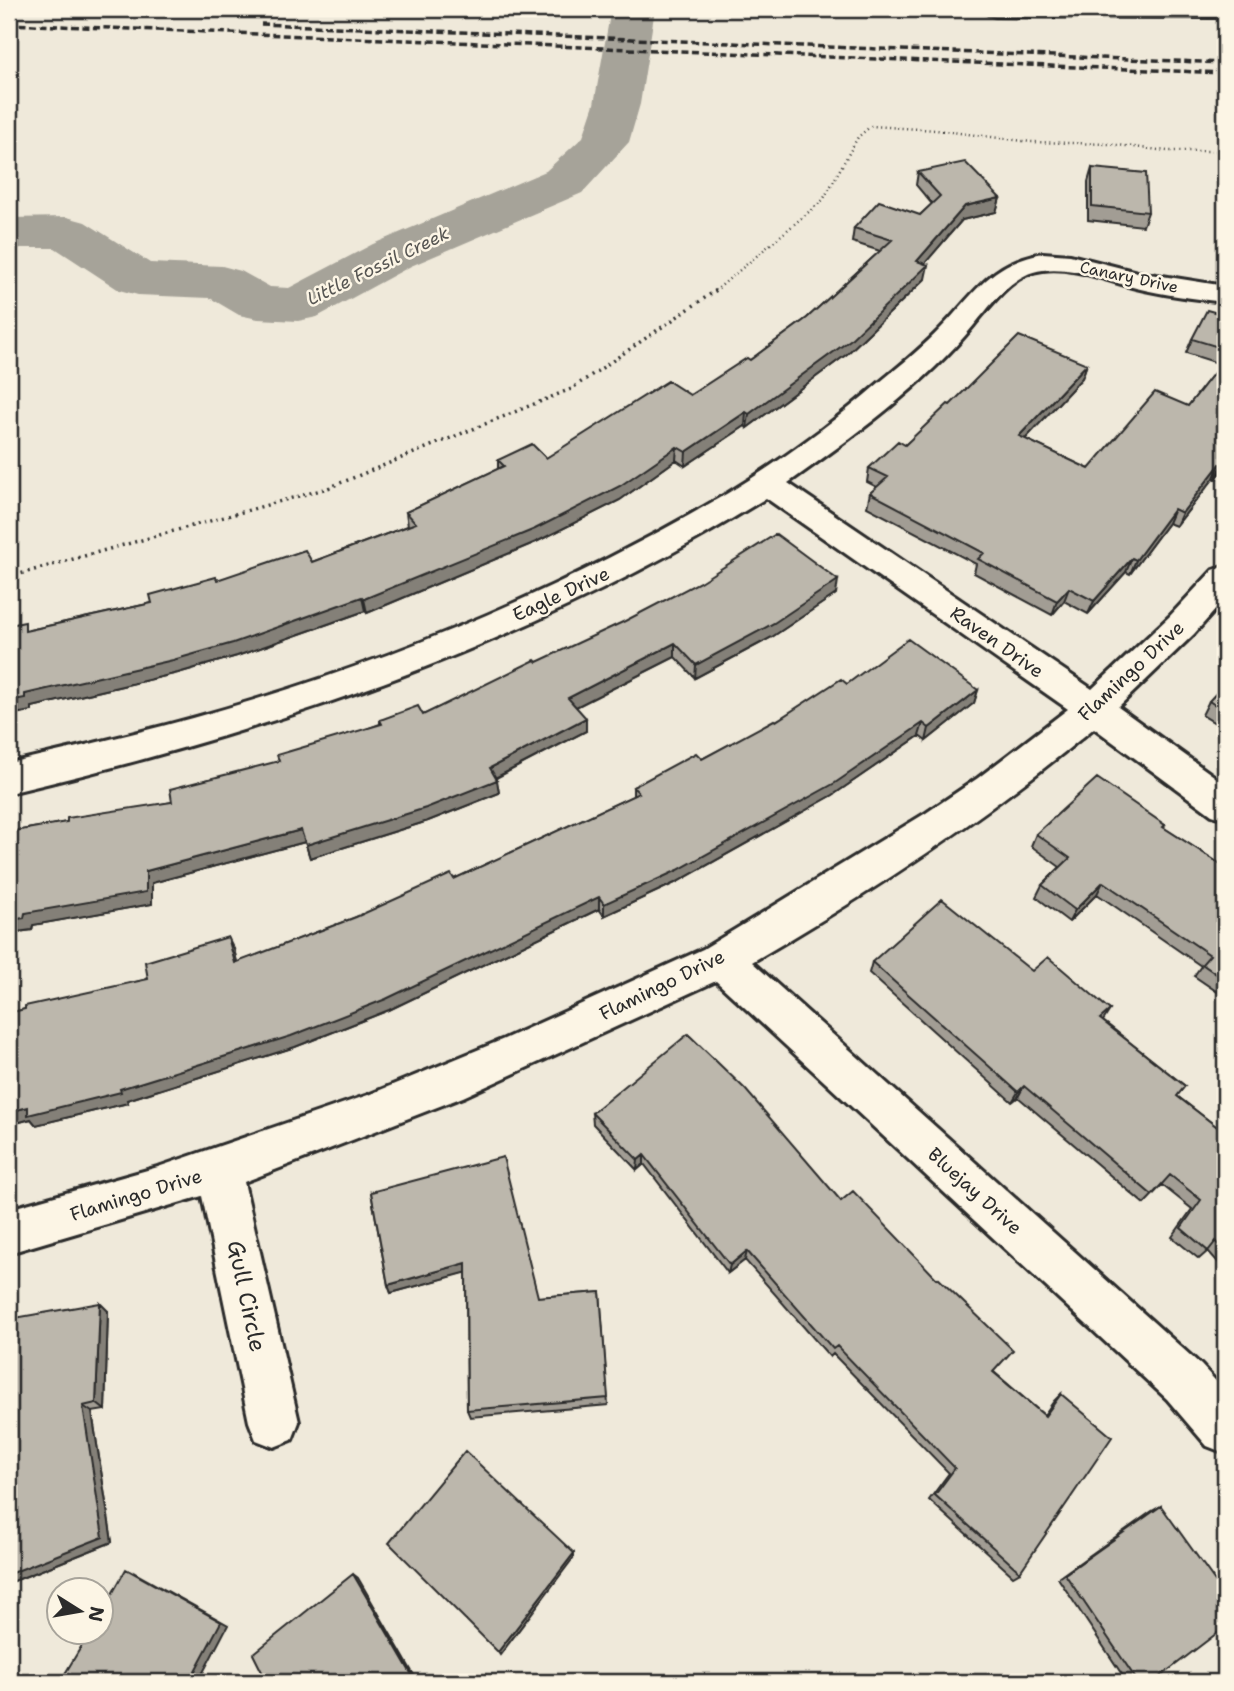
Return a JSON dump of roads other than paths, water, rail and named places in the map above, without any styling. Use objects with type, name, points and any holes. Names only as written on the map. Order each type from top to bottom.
[{"type":"street","points":[[996,9],[1225,10]]},
{"type":"street","name":"Canary Drive","points":[[1034,263],[1061,262],[1162,285],[1225,294]]},
{"type":"street","name":"Eagle Drive","points":[[9,778],[236,719],[353,682],[540,605],[620,566],[767,483],[884,395],[956,330],[987,291],[1005,274],[1034,263]]},
{"type":"street","name":"Raven Drive","points":[[767,483],[1094,709],[1225,804]]},
{"type":"street","name":"Flamingo Drive","points":[[9,1231],[219,1170],[331,1130],[484,1070],[720,959],[900,851],[987,794],[1094,709],[1157,653],[1225,578]]},
{"type":"street","name":"Bluejay Drive","points":[[720,959],[1123,1325],[1184,1382],[1225,1428]]},
{"type":"street","name":"Gull Circle","points":[[219,1170],[275,1422]]},
{"type":"waterway","name":"Little Fossil Creek","points":[[9,235],[15,232],[67,233],[138,279],[222,282],[258,303],[298,305],[392,255],[564,182],[605,142],[617,104],[633,9]]},
{"type":"railway","points":[[9,24],[1225,73]]},
{"type":"railway","points":[[261,24],[1225,63]]}]
